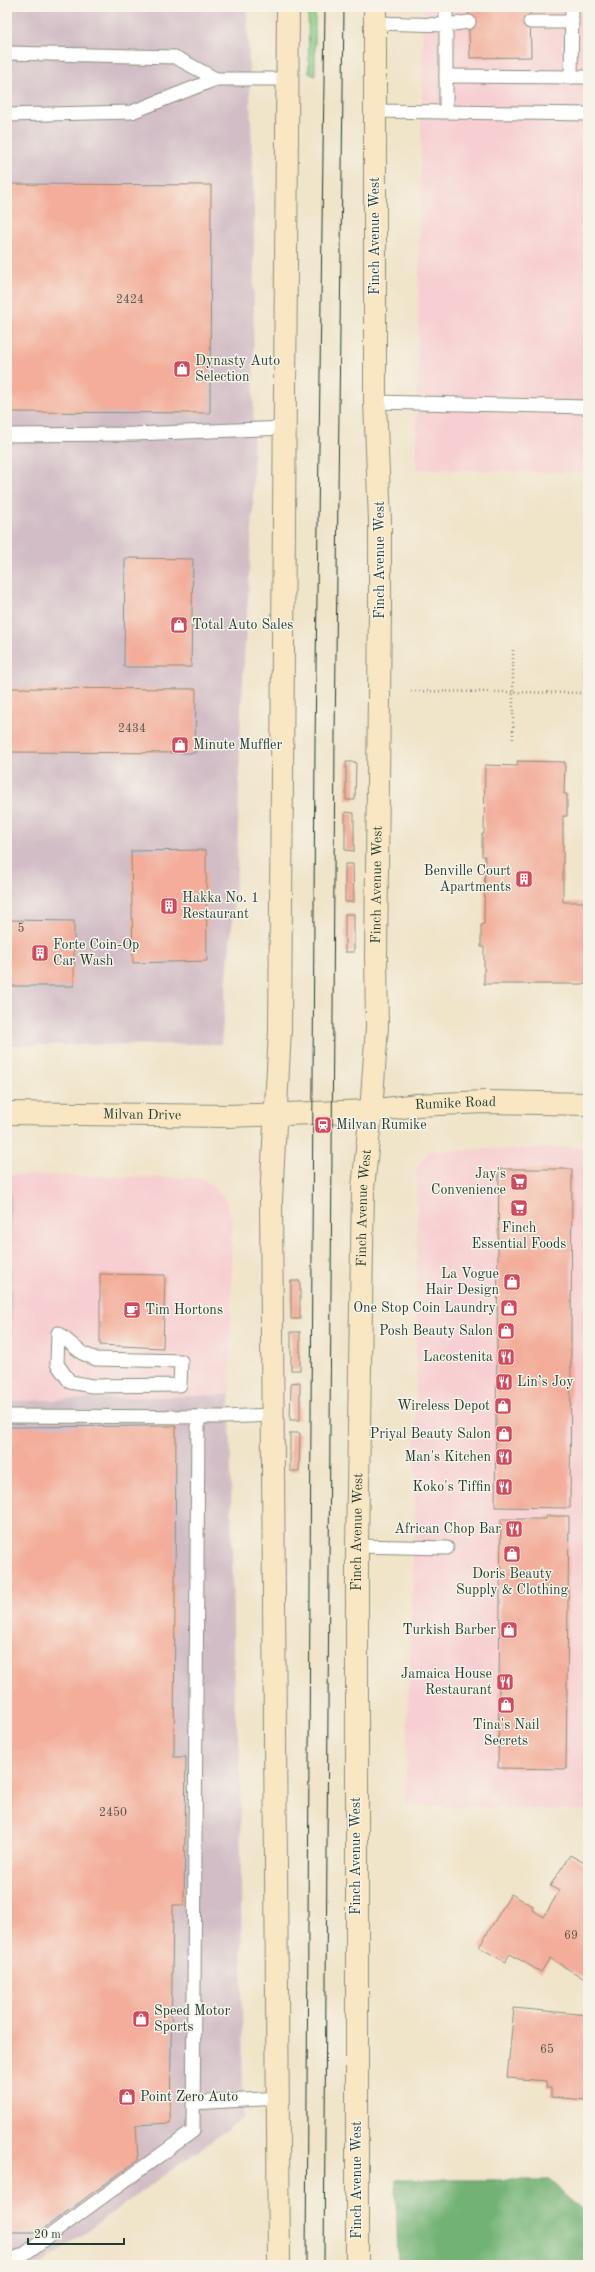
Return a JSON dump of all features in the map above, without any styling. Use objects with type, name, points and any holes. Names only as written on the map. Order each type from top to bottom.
[{"type":"main road","points":[[279,2265],[279,2098],[271,1199],[280,1018],[288,7]]},
{"type":"main road","name":"Finch Avenue West","points":[[357,2265],[357,1546],[363,1188],[371,1111],[377,1027],[376,955],[380,521],[375,402],[375,15]]},
{"type":"main road","name":"Rumike Road","points":[[276,1115],[371,1111],[417,1105],[486,1102],[588,1104]]},
{"type":"main road","name":"Milvan Drive","points":[[7,1113],[227,1116],[276,1115]]},
{"type":"lane","points":[[446,7],[446,110]]},
{"type":"lane","points":[[571,77],[572,7]]},
{"type":"lane","points":[[375,15],[446,25],[469,22]]},
{"type":"lane","points":[[530,22],[572,22]]},
{"type":"lane","points":[[7,53],[175,57],[216,79]]},
{"type":"lane","points":[[446,76],[588,77]]},
{"type":"lane","points":[[7,115],[132,112],[216,79],[288,79]]},
{"type":"lane","points":[[375,111],[446,110],[588,114]]},
{"type":"lane","points":[[375,402],[588,407]]},
{"type":"lane","points":[[7,435],[134,434],[285,428]]},
{"type":"lane","points":[[58,1333],[82,1353],[96,1359],[181,1361],[180,1385],[92,1386],[70,1382],[57,1364],[58,1333]]},
{"type":"lane","points":[[7,1416],[198,1417],[272,1415]]},
{"type":"lane","points":[[7,2261],[23,2255],[193,2131],[198,1417]]},
{"type":"lane","points":[[357,1546],[447,1548]]},
{"type":"lane","points":[[194,2103],[279,2098]]},
{"type":"path","points":[[513,650],[513,742]]},
{"type":"path","points":[[411,691],[586,693],[584,652]]},
{"type":"shaded area","points":[[7,7],[247,7],[254,210],[253,512],[241,712],[237,869],[221,1044],[7,1045]]},
{"type":"shaded area","points":[[423,7],[588,7],[588,473],[416,469]]},
{"type":"shaded area","points":[[588,1147],[588,1811],[405,1805],[415,1505],[417,1167],[429,1151]]},
{"type":"shaded area","points":[[7,1175],[11,1175],[12,1401],[230,1395],[234,1703],[240,1751],[243,2118],[40,2265],[7,2265]]},
{"type":"shaded area","points":[[11,1175],[202,1178],[224,1197],[232,1220],[230,1395],[11,1401]]},
{"type":"green space","points":[[308,7],[315,7],[315,76],[309,73]]},
{"type":"green space","points":[[396,2180],[549,2180],[588,2215],[588,2265],[398,2265]]},
{"type":"building","points":[[468,7],[530,7],[531,57],[470,58]]},
{"type":"building","points":[[7,184],[211,185],[210,413],[7,412]]},
{"type":"building","points":[[125,558],[193,559],[191,667],[124,667]]},
{"type":"building","points":[[7,688],[196,689],[195,753],[7,752]]},
{"type":"building","name":"Benville Court Apartments","points":[[517,761],[565,762],[564,794],[567,794],[567,816],[563,816],[563,902],[584,902],[584,906],[588,906],[588,984],[484,984],[484,947],[481,947],[481,925],[484,924],[485,856],[482,856],[482,834],[484,834],[485,765],[518,766]]},
{"type":"building","points":[[346,762],[356,762],[355,800],[346,800]]},
{"type":"building","points":[[345,812],[354,813],[354,851],[345,850]]},
{"type":"building","name":"Hakka No. 1 Restaurant","points":[[206,850],[207,961],[133,963],[131,851]]},
{"type":"building","points":[[345,864],[353,864],[354,902],[345,902]]},
{"type":"building","points":[[345,914],[354,914],[354,952],[345,952]]},
{"type":"building","name":"Forte Coin-Op Car Wash","points":[[7,920],[74,921],[74,986],[7,986]]},
{"type":"building","points":[[499,1169],[572,1169],[570,1508],[495,1507]]},
{"type":"building","name":"Tim Hortons","points":[[100,1274],[165,1275],[163,1348],[100,1345]]},
{"type":"building","points":[[291,1281],[300,1281],[300,1319],[291,1319]]},
{"type":"building","points":[[291,1332],[300,1332],[300,1370],[291,1370]]},
{"type":"building","points":[[300,1382],[300,1420],[290,1420],[291,1383]]},
{"type":"building","points":[[176,1426],[174,1757],[186,1757],[184,1905],[173,1905],[170,2123],[136,2125],[138,2160],[39,2232],[7,2232],[7,1427]]},
{"type":"building","points":[[290,1433],[300,1433],[299,1471],[290,1471]]},
{"type":"building","points":[[546,1516],[569,1516],[566,1769],[498,1768],[501,1519],[546,1519]]},
{"type":"building","points":[[570,1855],[588,1865],[586,1902],[588,1903],[588,1981],[550,1958],[541,1972],[510,1954],[505,1962],[479,1947],[511,1894],[533,1906],[532,1910],[544,1917],[559,1891],[550,1886]]},
{"type":"building","points":[[514,2008],[588,2015],[586,2100],[551,2097],[551,2088],[546,2088],[547,2081],[507,2078]]},
{"type":"tram line","points":[[306,2265],[315,743],[325,7]]},
{"type":"tram line","points":[[324,2265],[335,737],[344,7]]},
{"type":"place","name":"Dynasty Auto Selection","points":[[182,369]]},
{"type":"place","name":"Total Auto Sales","points":[[179,625]]},
{"type":"place","name":"Minute Muffler","points":[[180,745]]},
{"type":"place","name":"Benville Court Apartments","points":[[524,879]]},
{"type":"place","name":"Hakka No. 1 Restaurant","points":[[169,906]]},
{"type":"place","name":"Forte Coin-Op Car Wash","points":[[40,953]]},
{"type":"place","name":"Milvan Rumike","points":[[323,1125]]},
{"type":"place","name":"Jay's Convenience","points":[[519,1182]]},
{"type":"place","name":"Finch Essential Foods","points":[[519,1208]]},
{"type":"place","name":"La Vogue Hair Design","points":[[512,1282]]},
{"type":"place","name":"One Stop Coin Laundry","points":[[509,1308]]},
{"type":"place","name":"Tim Hortons","points":[[132,1310]]},
{"type":"place","name":"Posh Beauty Salon","points":[[506,1331]]},
{"type":"place","name":"Lacostenita","points":[[506,1357]]},
{"type":"place","name":"Lin’s Joy","points":[[504,1382]]},
{"type":"place","name":"Wireless Depot","points":[[503,1406]]},
{"type":"place","name":"Priyal Beauty Salon","points":[[504,1434]]},
{"type":"place","name":"Man's Kitchen","points":[[504,1457]]},
{"type":"place","name":"Koko's Tiffin","points":[[504,1487]]},
{"type":"place","name":"African Chop Bar","points":[[514,1529]]},
{"type":"place","name":"Doris Beauty Supply & Clothing","points":[[512,1554]]},
{"type":"place","name":"Turkish Barber","points":[[509,1630]]},
{"type":"place","name":"Jamaica House Restaurant","points":[[505,1682]]},
{"type":"place","name":"Tina's Nail Secrets","points":[[506,1705]]},
{"type":"place","name":"Speed Motor Sports","points":[[141,2019]]},
{"type":"place","name":"Point Zero Auto","points":[[127,2097]]}]
